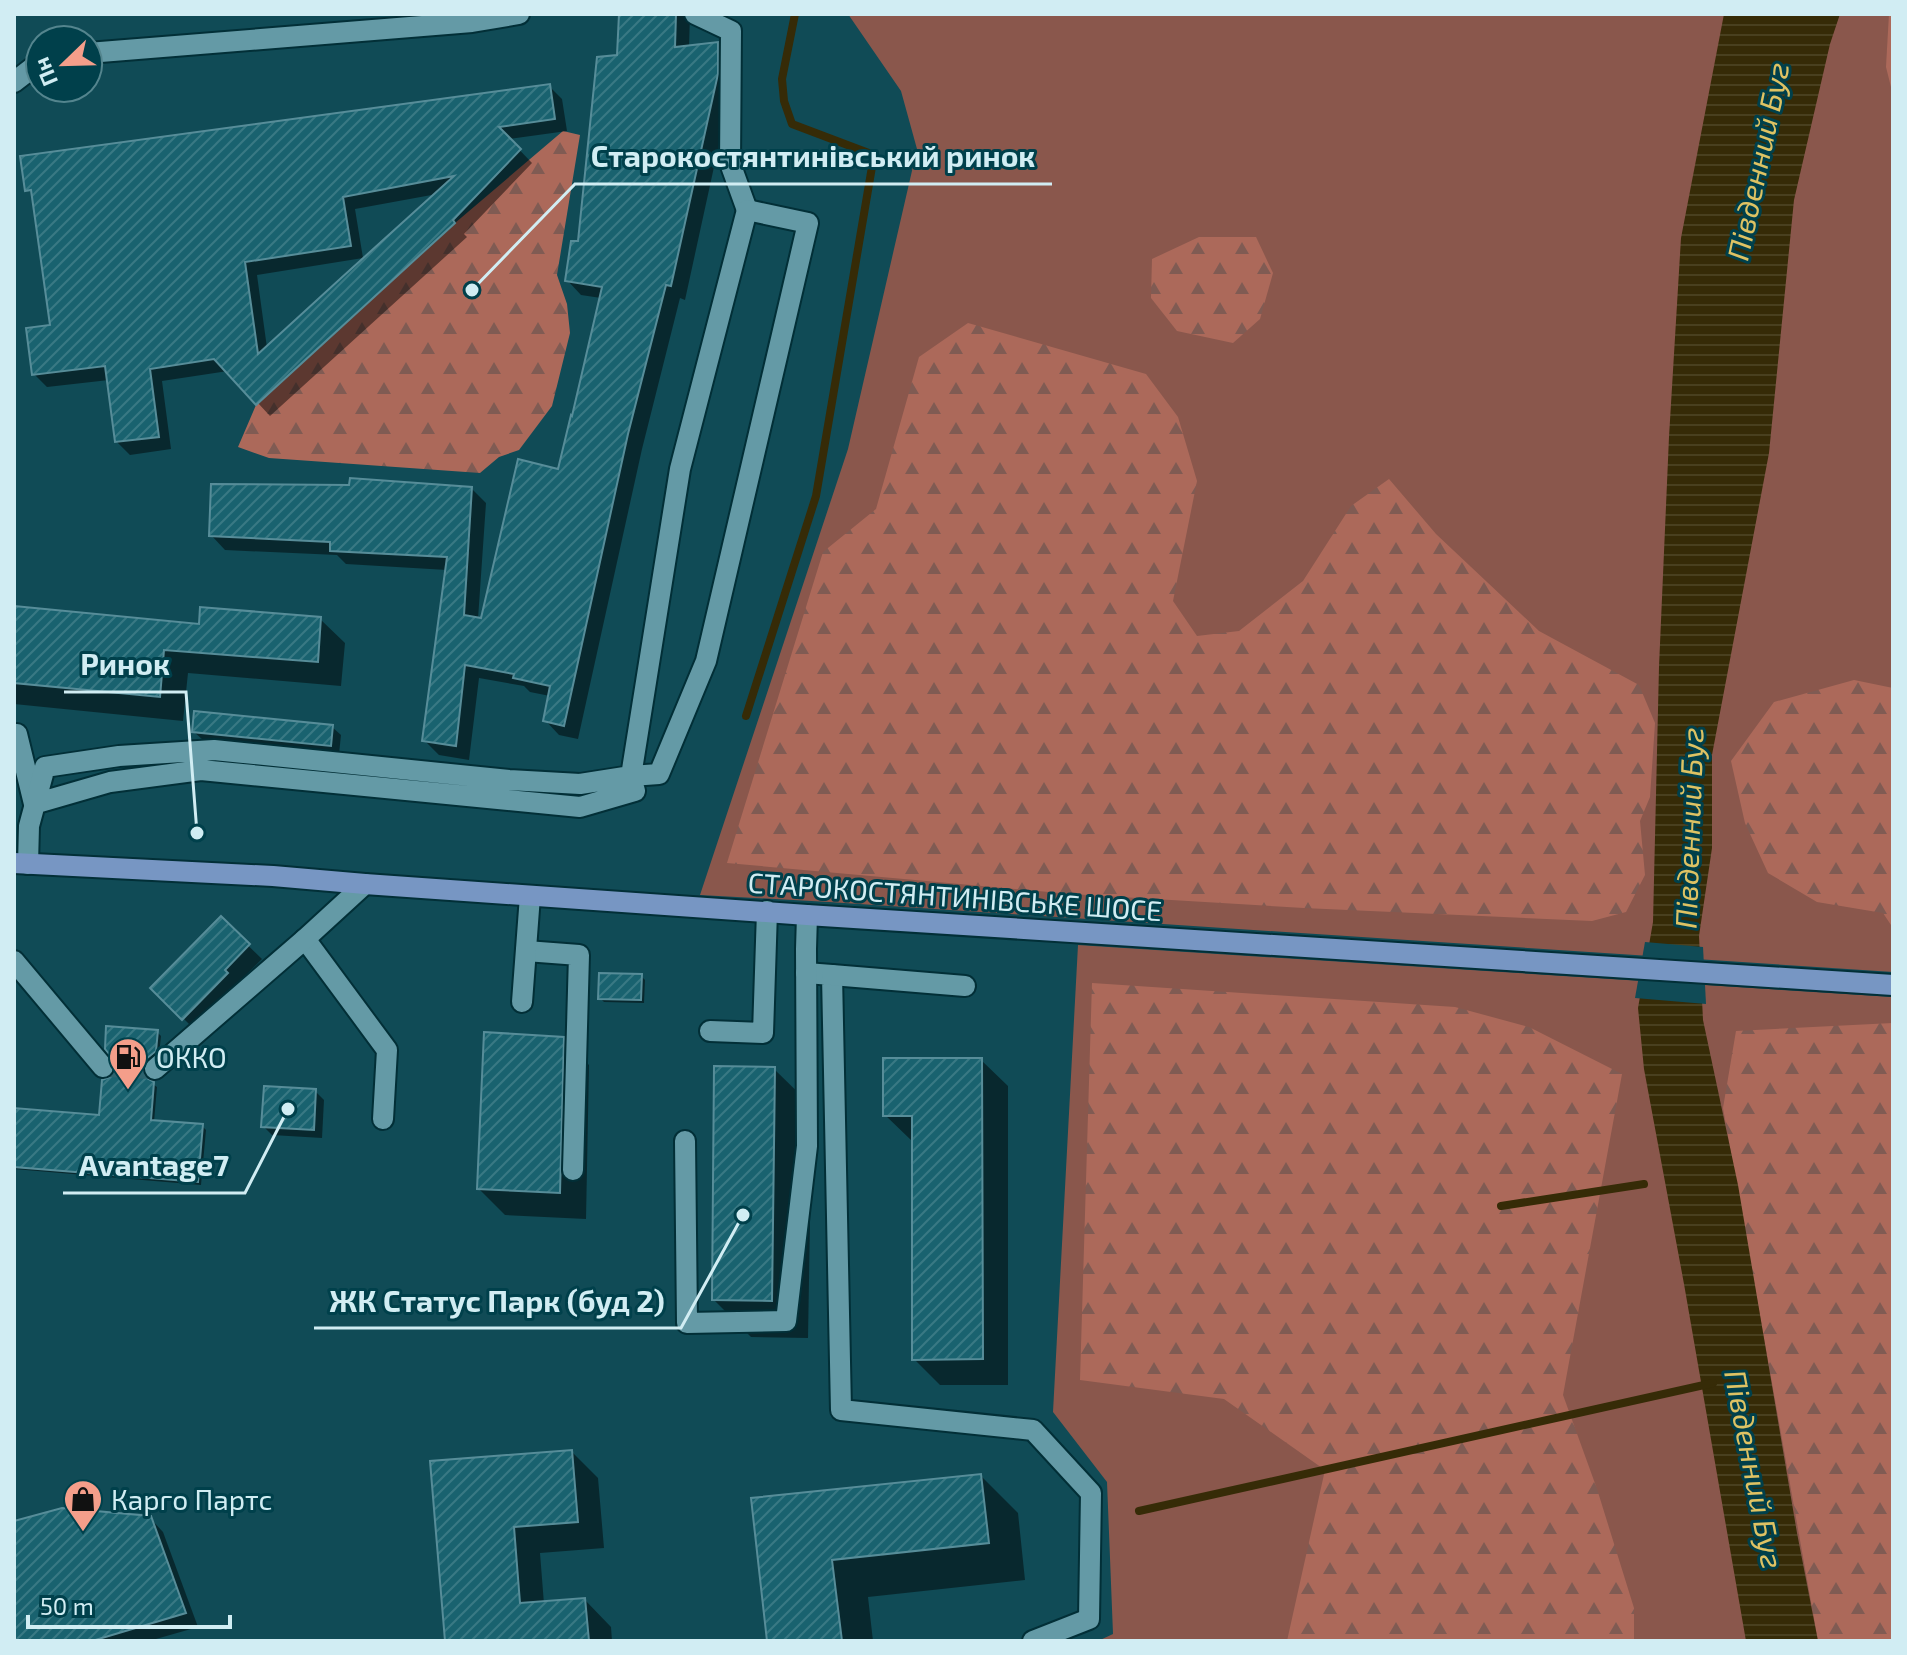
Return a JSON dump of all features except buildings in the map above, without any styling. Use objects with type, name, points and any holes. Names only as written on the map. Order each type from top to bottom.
[{"type":"main road","name":"СТАРОКОСТЯНТИНІВСЬКЕ ШОСЕ","points":[[21,864],[273,876],[807,915],[1893,985]]},
{"type":"lane","points":[[104,52],[472,22],[519,14]]},
{"type":"lane","points":[[34,804],[110,782],[201,770],[580,807],[635,791],[631,776],[680,469],[747,210],[730,163],[731,31],[695,14]]},
{"type":"lane","points":[[21,864],[45,767],[119,756],[214,750],[580,784],[659,774],[706,661],[808,223],[747,210]]},
{"type":"lane","points":[[14,734],[17,734],[34,804]]},
{"type":"lane","points":[[155,1069],[365,884]]},
{"type":"lane","points":[[522,1002],[530,896]]},
{"type":"lane","points":[[710,1031],[763,1033],[767,911]]},
{"type":"lane","points":[[685,1141],[687,1323],[786,1321],[807,1146],[807,915]]},
{"type":"lane","points":[[305,939],[387,1050],[383,1119]]},
{"type":"lane","points":[[526,951],[579,955],[573,1170]]},
{"type":"lane","points":[[14,961],[103,1067]]},
{"type":"lane","points":[[806,973],[965,986]]},
{"type":"lane","points":[[832,975],[841,1410],[1033,1430],[1091,1493],[1089,1619],[1033,1641]]},
{"type":"shaded area","points":[[848,14],[1893,14],[1893,972],[700,895],[848,449],[917,149],[901,91]]},
{"type":"shaded area","points":[[1078,945],[1893,997],[1893,1641],[1098,1641],[1113,1634],[1107,1482],[1053,1412]]},
{"type":"green space","points":[[1889,14],[1893,14],[1893,95],[1886,67]]},
{"type":"green space","points":[[563,131],[580,135],[557,275],[567,304],[570,333],[552,406],[519,450],[499,457],[480,473],[269,458],[238,447],[256,405],[455,223]]},
{"type":"green space","points":[[1199,237],[1256,237],[1273,273],[1260,319],[1233,343],[1177,331],[1151,298],[1152,259]]},
{"type":"green space","points":[[968,323],[1146,374],[1178,417],[1197,481],[1173,601],[1197,636],[1239,631],[1303,581],[1351,506],[1389,479],[1436,534],[1539,631],[1639,685],[1655,723],[1650,797],[1640,821],[1645,875],[1626,912],[1592,921],[1304,908],[1071,894],[727,863],[823,552],[876,509],[919,357]]},
{"type":"green space","points":[[1854,680],[1893,688],[1893,928],[1883,913],[1817,902],[1768,873],[1745,823],[1731,761],[1774,702]]},
{"type":"green space","points":[[1092,983],[1455,1007],[1529,1027],[1622,1074],[1563,1395],[1597,1489],[1634,1608],[1634,1641],[1287,1641],[1325,1470],[1224,1399],[1080,1380]]},
{"type":"green space","points":[[1893,1023],[1893,1641],[1818,1641],[1723,1108],[1736,1031]]},
{"type":"water","name":"Південний Буг","points":[[1724,14],[1840,14],[1830,44],[1794,200],[1769,453],[1712,755],[1712,848],[1699,936],[1703,1020],[1738,1185],[1818,1641],[1746,1641],[1644,1069],[1638,1008],[1653,922],[1659,667],[1681,238]]},
{"type":"pier","points":[[1645,942],[1703,947],[1706,1004],[1635,998]]},
{"type":"waterway","points":[[746,716],[816,496],[874,155],[792,124],[784,101],[782,79],[795,14]]},
{"type":"waterway","points":[[1501,1206],[1644,1184]]},
{"type":"waterway","name":"Південний Буг","points":[[1139,1511],[1713,1383]]},
{"type":"tunnel","points":[[103,1067],[155,1069]]},
{"type":"place","name":"Старокостянтинівський ринок","points":[[472,290]]},
{"type":"place","name":"Ринок","points":[[197,833]]},
{"type":"place","name":"ОККО","points":[[128,1091]]},
{"type":"place","name":"Avantage7","points":[[288,1109]]},
{"type":"place","name":"ЖК Статус Парк (буд 2)","points":[[743,1215]]},
{"type":"place","name":"Карго Партс","points":[[83,1533]]}]
